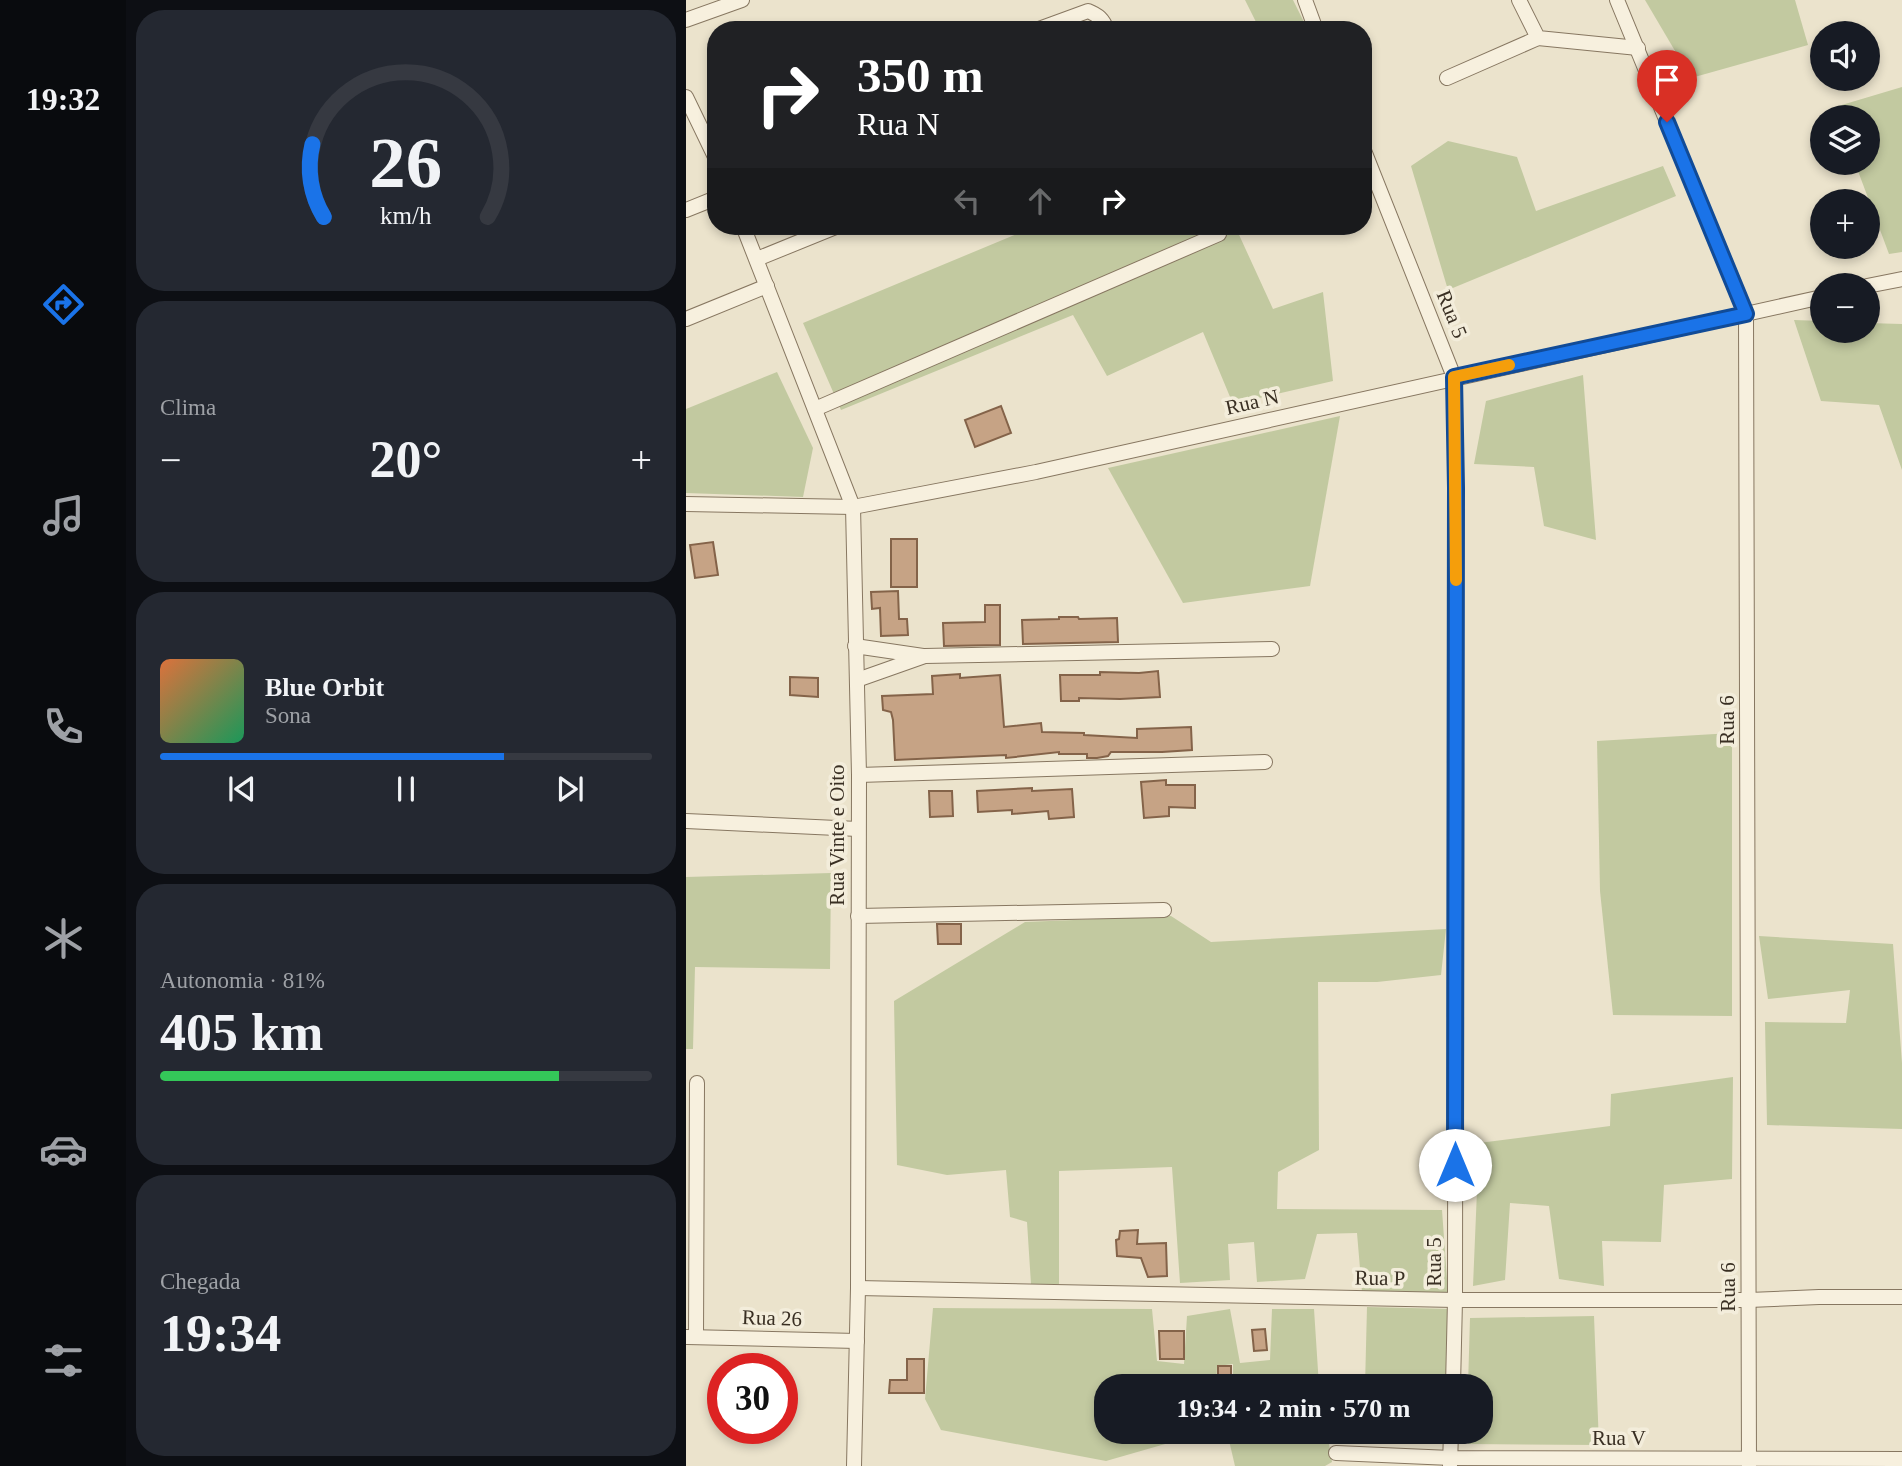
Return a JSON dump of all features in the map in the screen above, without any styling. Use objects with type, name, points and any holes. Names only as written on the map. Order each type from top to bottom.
[{"type":"street","points":[[686,20],[743,0]]},
{"type":"street","points":[[1305,0],[1313,21]]},
{"type":"street","points":[[1519,0],[1538,38]]},
{"type":"street","name":"Rua 6","points":[[1617,0],[1746,314],[1749,1463]]},
{"type":"street","points":[[1059,21],[1088,10],[1104,21]]},
{"type":"street","points":[[1447,78],[1538,38],[1638,48]]},
{"type":"street","points":[[686,97],[707,140]]},
{"type":"street","name":"Rua 5","points":[[1372,171],[1454,377],[1453,1374]]},
{"type":"street","points":[[686,210],[707,202]]},
{"type":"street","name":"Rua Vinte e Oito","points":[[747,235],[853,508],[859,775],[858,1288],[854,1466]]},
{"type":"street","points":[[757,259],[816,235]]},
{"type":"street","points":[[815,408],[1217,235]]},
{"type":"street","points":[[1880,283],[1902,279]]},
{"type":"street","points":[[686,319],[767,286]]},
{"type":"street","name":"Rua N","points":[[686,504],[853,508],[1035,472],[1810,300]]},
{"type":"street","points":[[855,646],[925,656],[1272,649]]},
{"type":"street","points":[[857,680],[925,656]]},
{"type":"street","points":[[859,775],[1265,762]]},
{"type":"street","points":[[686,821],[858,829]]},
{"type":"street","points":[[858,916],[1164,910]]},
{"type":"street","points":[[691,1337],[697,1083]]},
{"type":"street","name":"Rua P","points":[[858,1288],[1455,1300],[1902,1297]]},
{"type":"street","name":"Rua 26","points":[[691,1337],[857,1341]]},
{"type":"street","points":[[1450,1462],[1451,1444]]},
{"type":"street","name":"Rua V","points":[[1336,1453],[1450,1462],[1749,1463],[1902,1459]]},
{"type":"green space","points":[[1245,0],[1293,0],[1304,21],[1256,21]]},
{"type":"green space","points":[[1645,0],[1795,0],[1808,45],[1691,78]]},
{"type":"green space","points":[[1902,87],[1902,252],[1889,254],[1880,230],[1880,189],[1865,189],[1859,175],[1880,175],[1880,105],[1842,105]]},
{"type":"green space","points":[[1448,141],[1517,157],[1536,211],[1663,166],[1676,196],[1448,290],[1411,166]]},
{"type":"green space","points":[[1014,235],[1239,235],[1273,309],[1323,292],[1333,381],[1233,404],[1203,332],[1107,376],[1073,315],[841,410],[803,323]]},
{"type":"green space","points":[[1794,320],[1810,321],[1810,343],[1880,343],[1880,323],[1902,324],[1902,470],[1879,405],[1821,401]]},
{"type":"green space","points":[[777,372],[813,448],[803,497],[686,493],[686,409]]},
{"type":"green space","points":[[1583,375],[1596,540],[1544,526],[1534,467],[1474,464],[1486,401]]},
{"type":"green space","points":[[1340,416],[1310,586],[1183,603],[1108,468]]},
{"type":"green space","points":[[1732,733],[1732,1016],[1613,1015],[1600,891],[1597,741]]},
{"type":"green space","points":[[831,873],[830,969],[695,967],[693,1049],[686,1049],[686,877]]},
{"type":"green space","points":[[1171,916],[1211,942],[1446,929],[1441,975],[1377,982],[1318,982],[1319,1150],[1278,1172],[1277,1209],[1442,1210],[1448,1293],[1362,1292],[1357,1233],[1317,1234],[1305,1279],[1257,1282],[1254,1242],[1228,1244],[1230,1280],[1180,1283],[1172,1167],[1059,1171],[1059,1284],[1031,1284],[1027,1222],[1010,1217],[1006,1170],[947,1175],[897,1165],[894,1001],[1025,922]]},
{"type":"green space","points":[[1759,936],[1893,944],[1902,1063],[1902,1129],[1767,1125],[1765,1022],[1846,1023],[1850,990],[1768,999]]},
{"type":"green space","points":[[1733,1077],[1732,1179],[1664,1185],[1661,1242],[1602,1241],[1604,1286],[1559,1279],[1549,1206],[1510,1203],[1505,1280],[1473,1286],[1479,1143],[1610,1126],[1611,1094]]},
{"type":"green space","points":[[1367,1307],[1452,1309],[1449,1374],[1365,1374]]},
{"type":"green space","points":[[933,1308],[1152,1309],[1157,1361],[1184,1364],[1187,1316],[1230,1309],[1240,1363],[1270,1360],[1272,1309],[1314,1309],[1318,1374],[1233,1374],[1233,1364],[1217,1366],[1217,1374],[1094,1374],[1094,1444],[1165,1444],[1106,1461],[941,1430],[925,1399]]},
{"type":"green space","points":[[1594,1316],[1599,1445],[1468,1444],[1493,1444],[1493,1374],[1468,1374],[1470,1318]]},
{"type":"green space","points":[[1230,1444],[1329,1444],[1332,1462],[1325,1466],[1235,1466]]},
{"type":"building","points":[[1001,406],[1011,433],[975,447],[965,420]]},
{"type":"building","points":[[891,539],[917,539],[917,587],[891,587]]},
{"type":"building","points":[[713,542],[718,575],[695,578],[690,545]]},
{"type":"building","points":[[898,591],[899,619],[907,619],[908,635],[881,636],[880,608],[872,609],[871,592]]},
{"type":"building","points":[[985,605],[1000,605],[1000,645],[944,646],[943,623],[985,622]]},
{"type":"building","points":[[1059,617],[1117,618],[1118,642],[1023,644],[1022,620]]},
{"type":"building","points":[[1158,671],[1160,697],[1079,698],[1079,701],[1061,701],[1060,675]]},
{"type":"building","points":[[960,674],[960,678],[1000,675],[1004,727],[1041,723],[1042,732],[1137,738],[1137,729],[1191,727],[1192,750],[1111,752],[1108,756],[1097,758],[1087,758],[1087,754],[1059,752],[1006,758],[1006,755],[895,760],[893,720],[891,712],[883,710],[882,696],[933,694],[932,676]]},
{"type":"building","points":[[790,677],[818,678],[818,697],[790,695]]},
{"type":"building","points":[[1166,780],[1166,785],[1195,785],[1195,808],[1169,807],[1169,816],[1144,818],[1141,782]]},
{"type":"building","points":[[1032,788],[1032,791],[1072,789],[1074,817],[1049,819],[1048,811],[1012,814],[1012,810],[978,812],[977,791]]},
{"type":"building","points":[[929,791],[952,791],[953,816],[930,817]]},
{"type":"building","points":[[937,924],[961,924],[961,944],[938,944]]},
{"type":"building","points":[[1138,1230],[1137,1244],[1166,1243],[1167,1276],[1148,1277],[1141,1258],[1117,1256],[1116,1240],[1119,1239],[1120,1231]]},
{"type":"building","points":[[1265,1329],[1267,1350],[1254,1351],[1252,1330]]},
{"type":"building","points":[[1159,1331],[1184,1331],[1184,1359],[1160,1359]]},
{"type":"building","points":[[907,1359],[924,1359],[924,1393],[889,1393],[890,1380],[907,1380]]},
{"type":"building","points":[[1218,1366],[1231,1366],[1231,1374],[1218,1374]]},
{"type":"slow traffic","points":[[1456,580],[1454,377],[1509,365]]},
{"type":"route","points":[[1455,1165],[1454,377],[1746,314],[1667,122]]}]
